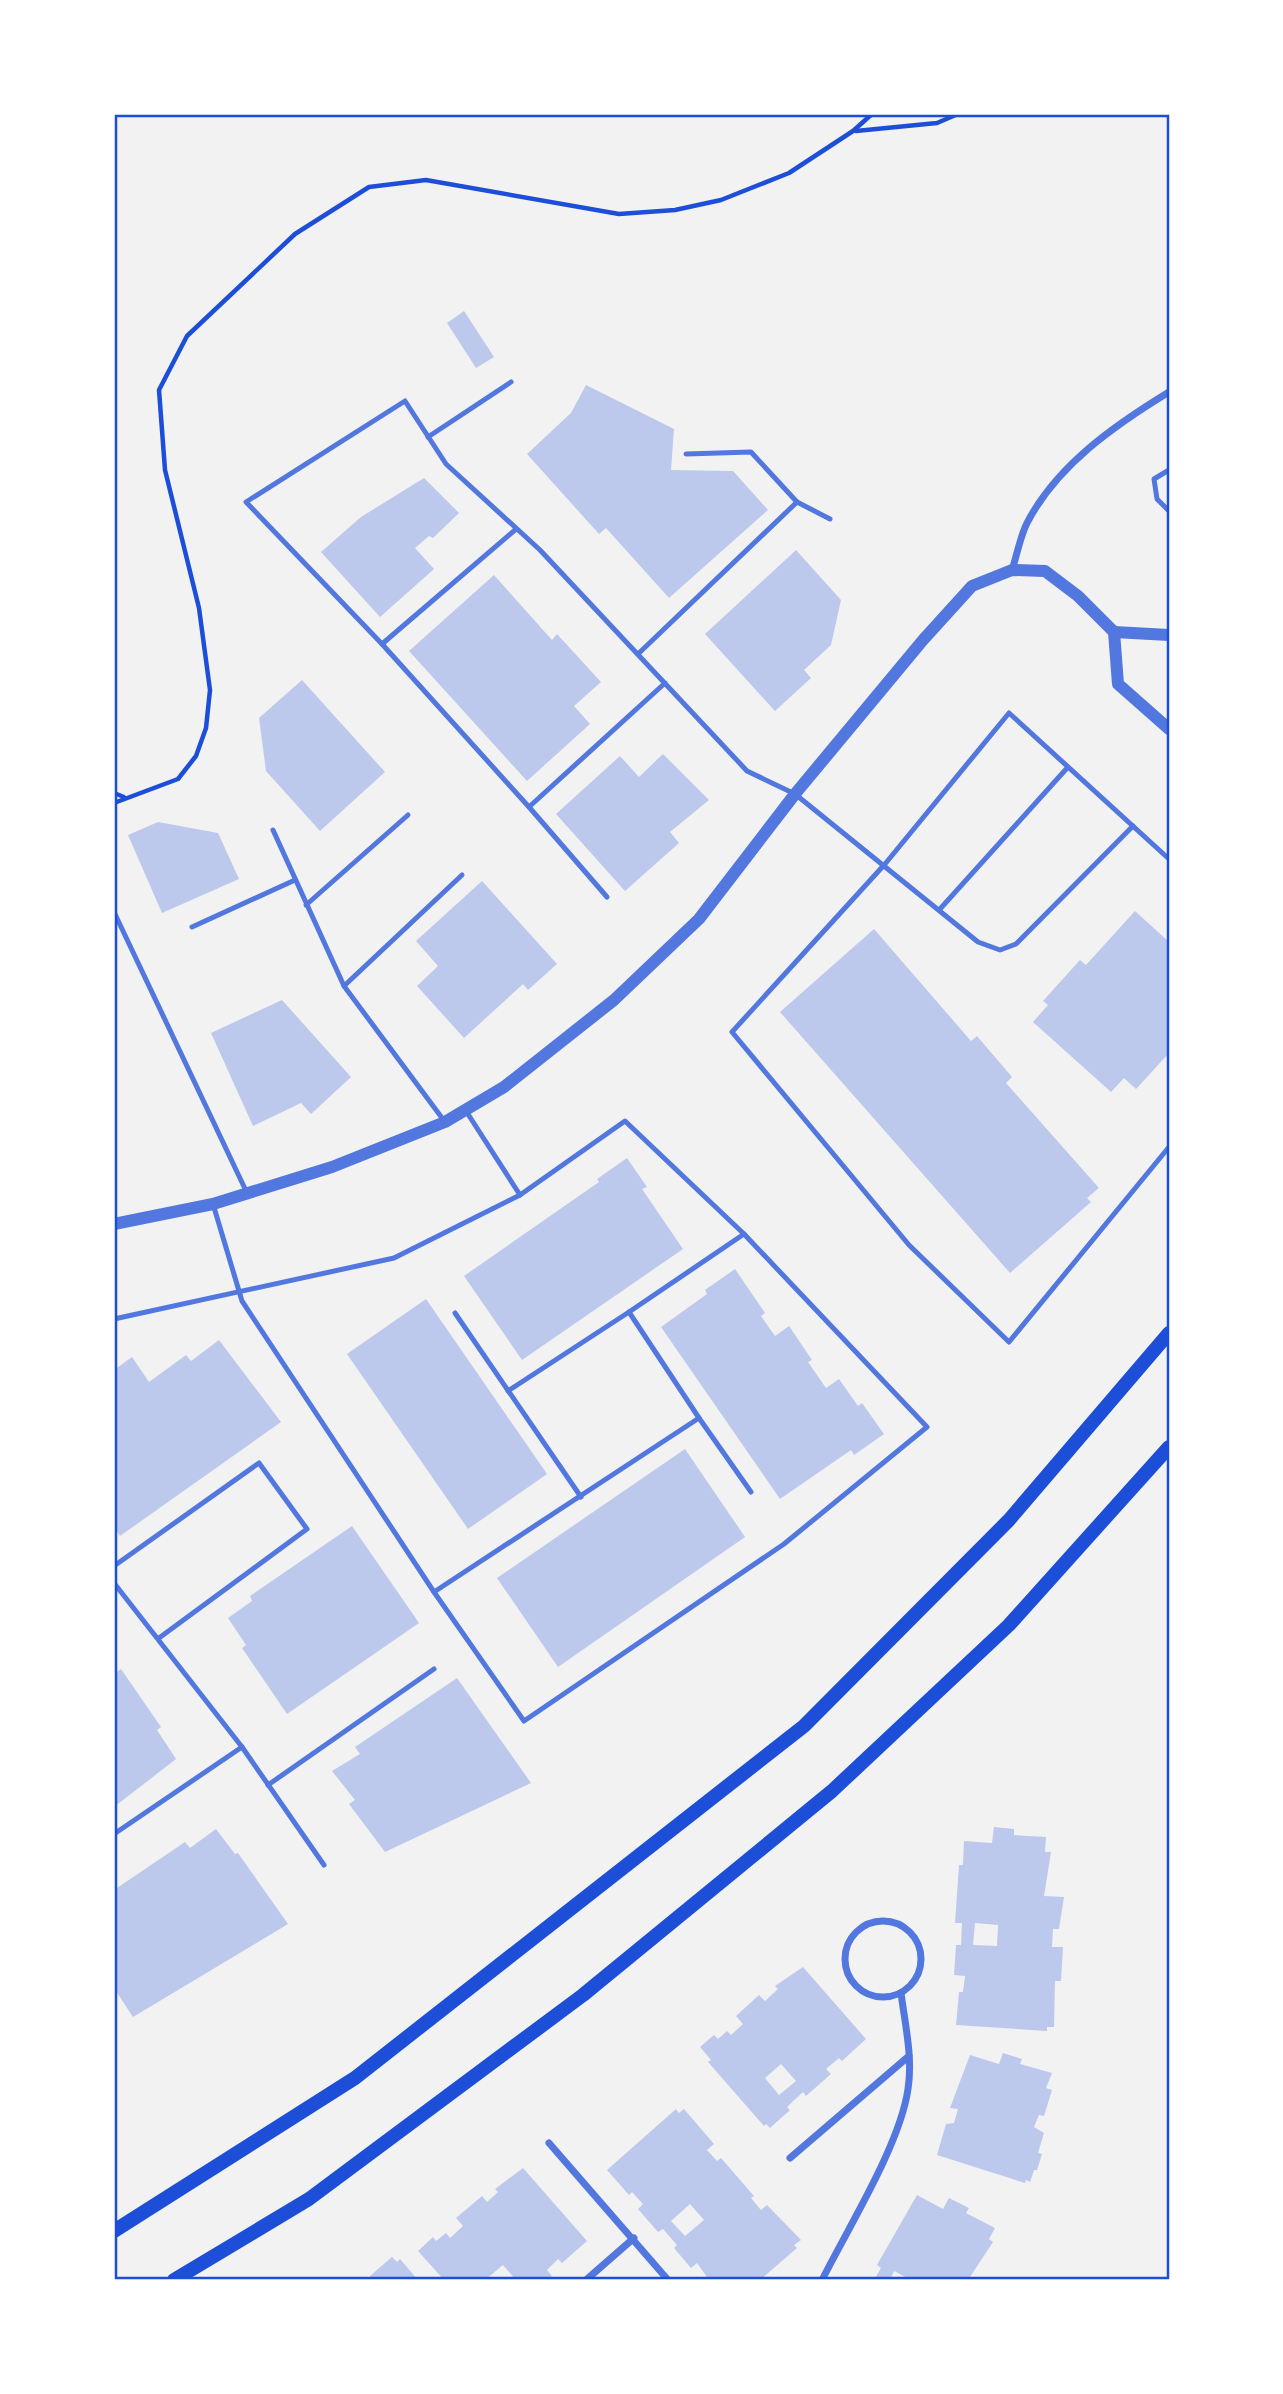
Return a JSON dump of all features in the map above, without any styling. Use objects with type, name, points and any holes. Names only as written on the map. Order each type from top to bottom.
[{"type":"main road","points":[[114,2231],[355,2078],[804,1727],[1009,1520],[1169,1333]]},
{"type":"main road","points":[[174,2280],[331,2183],[583,1995],[832,1791],[1009,1625],[1169,1447]]},
{"type":"street","points":[[1012,570],[1026,524],[1064,472],[1119,422],[1169,392]]},
{"type":"street","points":[[114,1224],[213,1204],[332,1167],[445,1122],[504,1087],[614,1000],[698,919],[795,794],[923,640],[972,586],[1012,570],[1045,571],[1078,596],[1114,632],[1118,684],[1169,729]]},
{"type":"street","points":[[1114,632],[1169,635]]},
{"type":"street","points":[[880,1921],[894,1923],[908,1930],[917,1941],[922,1956],[920,1970],[913,1984],[901,1993],[887,1997],[872,1996],[859,1989],[850,1977],[845,1963],[847,1948],[854,1935],[865,1925],[880,1921]]},
{"type":"street","points":[[822,2280],[900,2126],[908,2089],[909,2056],[901,1993]]},
{"type":"street","points":[[790,2158],[909,2056]]},
{"type":"street","points":[[549,2143],[668,2280]]},
{"type":"street","points":[[586,2280],[634,2238]]},
{"type":"lane","points":[[428,437],[511,383]]},
{"type":"lane","points":[[607,897],[382,644],[246,502],[405,401],[446,464],[515,530],[540,550],[747,771],[795,794],[885,864],[978,942],[1000,950],[1016,944],[1133,826]]},
{"type":"lane","points":[[686,454],[751,452],[797,502],[830,519]]},
{"type":"lane","points":[[1169,470],[1154,479],[1157,499],[1169,512]]},
{"type":"lane","points":[[638,654],[797,502]]},
{"type":"lane","points":[[382,644],[515,530]]},
{"type":"lane","points":[[529,807],[666,683]]},
{"type":"lane","points":[[1169,859],[1009,713],[885,864],[732,1032],[909,1245],[1009,1342],[1169,1147]]},
{"type":"lane","points":[[940,909],[1068,766]]},
{"type":"lane","points":[[306,905],[408,816]]},
{"type":"lane","points":[[273,830],[344,986],[445,1122]]},
{"type":"lane","points":[[344,986],[462,875]]},
{"type":"lane","points":[[192,927],[295,880]]},
{"type":"lane","points":[[114,912],[247,1193]]},
{"type":"lane","points":[[466,1111],[520,1195]]},
{"type":"lane","points":[[114,1319],[240,1294],[394,1258],[520,1195],[625,1121],[744,1234],[927,1427],[784,1544],[524,1721],[434,1592],[240,1294],[213,1204]]},
{"type":"lane","points":[[508,1391],[744,1234]]},
{"type":"lane","points":[[629,1312],[751,1492]]},
{"type":"lane","points":[[455,1313],[581,1497]]},
{"type":"lane","points":[[434,1592],[699,1418]]},
{"type":"lane","points":[[114,1566],[260,1463],[307,1529],[159,1638]]},
{"type":"lane","points":[[114,1583],[242,1747],[324,1865]]},
{"type":"lane","points":[[268,1785],[434,1669]]},
{"type":"lane","points":[[114,1834],[242,1747]]},
{"type":"path","points":[[114,803],[178,779],[196,756],[206,728],[210,690],[199,608],[165,470],[159,390],[187,336],[295,234],[369,187],[426,180],[619,214],[675,210],[721,200],[789,173],[853,131],[873,114]]},
{"type":"path","points":[[853,131],[937,123],[958,114]]},
{"type":"path","points":[[114,793],[125,797]]},
{"type":"building","points":[[464,311],[494,357],[476,368],[447,323]]},
{"type":"building","points":[[586,385],[674,429],[671,470],[733,471],[768,510],[669,598],[606,528],[599,534],[527,454],[571,413]]},
{"type":"building","points":[[424,478],[459,513],[433,538],[429,536],[415,548],[434,569],[380,617],[321,552],[361,517]]},
{"type":"building","points":[[796,550],[841,600],[831,645],[804,670],[811,678],[775,711],[705,634]]},
{"type":"building","points":[[494,575],[552,640],[557,634],[601,682],[574,706],[590,724],[527,781],[409,651]]},
{"type":"building","points":[[302,680],[385,772],[320,831],[266,771],[259,718]]},
{"type":"building","points":[[663,754],[709,800],[670,832],[679,843],[625,891],[556,814],[620,756],[639,777]]},
{"type":"building","points":[[158,822],[218,833],[239,879],[162,913],[128,835]]},
{"type":"building","points":[[482,881],[557,964],[528,990],[523,984],[464,1038],[417,986],[438,966],[416,941]]},
{"type":"building","points":[[1135,911],[1169,942],[1169,1053],[1136,1089],[1124,1078],[1111,1092],[1033,1022],[1048,1005],[1043,1001],[1080,960],[1086,965]]},
{"type":"building","points":[[874,929],[971,1041],[977,1036],[1012,1077],[1006,1083],[1099,1188],[1087,1198],[1091,1202],[1010,1273],[780,1012]]},
{"type":"building","points":[[282,1000],[351,1077],[311,1114],[301,1103],[253,1126],[211,1033]]},
{"type":"building","points":[[627,1158],[647,1187],[642,1189],[683,1249],[522,1360],[464,1276],[599,1182],[597,1179]]},
{"type":"building","points":[[735,1269],[765,1313],[761,1316],[775,1336],[789,1326],[812,1360],[808,1362],[826,1388],[839,1379],[858,1406],[862,1403],[884,1434],[854,1455],[851,1450],[780,1499],[661,1327],[707,1294],[705,1290]]},
{"type":"building","points":[[426,1299],[547,1474],[468,1529],[347,1354]]},
{"type":"building","points":[[219,1340],[281,1422],[120,1536],[114,1527],[114,1370],[132,1357],[149,1382],[186,1355],[191,1361]]},
{"type":"building","points":[[685,1449],[745,1537],[558,1667],[497,1578]]},
{"type":"building","points":[[352,1526],[419,1623],[287,1714],[242,1648],[246,1645],[228,1618],[252,1601],[250,1596]]},
{"type":"building","points":[[121,1669],[161,1727],[157,1730],[176,1759],[114,1807],[114,1674]]},
{"type":"building","points":[[457,1678],[531,1783],[385,1852],[349,1804],[355,1800],[332,1771],[360,1754],[355,1747]]},
{"type":"building","points":[[994,1827],[1014,1829],[1014,1835],[1046,1837],[1045,1852],[1051,1852],[1044,1896],[1064,1897],[1059,1929],[1053,1929],[1052,1947],[1063,1947],[1061,1981],[1055,1981],[1054,2027],[1047,2027],[1047,2031],[956,2025],[959,1992],[963,1992],[965,1976],[954,1975],[956,1945],[961,1945],[962,1923],[955,1923],[959,1865],[963,1865],[964,1841],[992,1843]],"holes":[[[975,1923],[998,1925],[997,1946],[973,1945]]]},
{"type":"building","points":[[216,1829],[235,1854],[238,1853],[288,1924],[133,2017],[114,1988],[114,1890],[185,1842],[190,1848]]},
{"type":"building","points":[[803,1967],[866,2039],[842,2061],[839,2058],[826,2069],[831,2074],[806,2096],[803,2092],[787,2107],[790,2110],[770,2128],[766,2124],[764,2126],[708,2062],[711,2060],[700,2047],[714,2035],[718,2039],[727,2031],[731,2035],[743,2024],[736,2016],[759,1995],[765,2001],[778,1989],[775,1986]],"holes":[[[781,2064],[796,2081],[779,2095],[765,2078]]]},
{"type":"building","points":[[1003,2053],[1022,2059],[1020,2064],[1052,2073],[1046,2088],[1052,2090],[1044,2116],[1039,2115],[1034,2127],[1044,2133],[1038,2153],[1042,2154],[1030,2182],[1026,2180],[1025,2183],[937,2155],[946,2124],[954,2123],[958,2109],[950,2108],[970,2055],[999,2064]]},
{"type":"building","points":[[676,2109],[679,2113],[684,2109],[714,2144],[707,2150],[717,2161],[721,2158],[754,2196],[751,2198],[761,2210],[767,2205],[801,2240],[794,2245],[797,2248],[760,2280],[709,2280],[697,2263],[691,2268],[674,2248],[677,2245],[663,2229],[658,2232],[638,2209],[643,2204],[632,2192],[629,2195],[607,2170]],"holes":[[[690,2204],[704,2220],[685,2236],[671,2221]]]},
{"type":"building","points":[[523,2168],[587,2241],[562,2263],[558,2259],[547,2270],[552,2276],[547,2280],[516,2280],[503,2265],[485,2280],[444,2280],[418,2251],[433,2237],[436,2241],[446,2233],[450,2238],[463,2226],[456,2218],[482,2196],[487,2202],[498,2192],[495,2189]]},
{"type":"building","points":[[917,2195],[943,2209],[949,2198],[969,2208],[966,2213],[995,2228],[989,2239],[993,2242],[968,2280],[911,2280],[894,2271],[890,2280],[874,2280],[881,2268],[877,2265]]},
{"type":"building","points":[[392,2257],[397,2262],[400,2259],[418,2280],[373,2280],[370,2276]]}]
